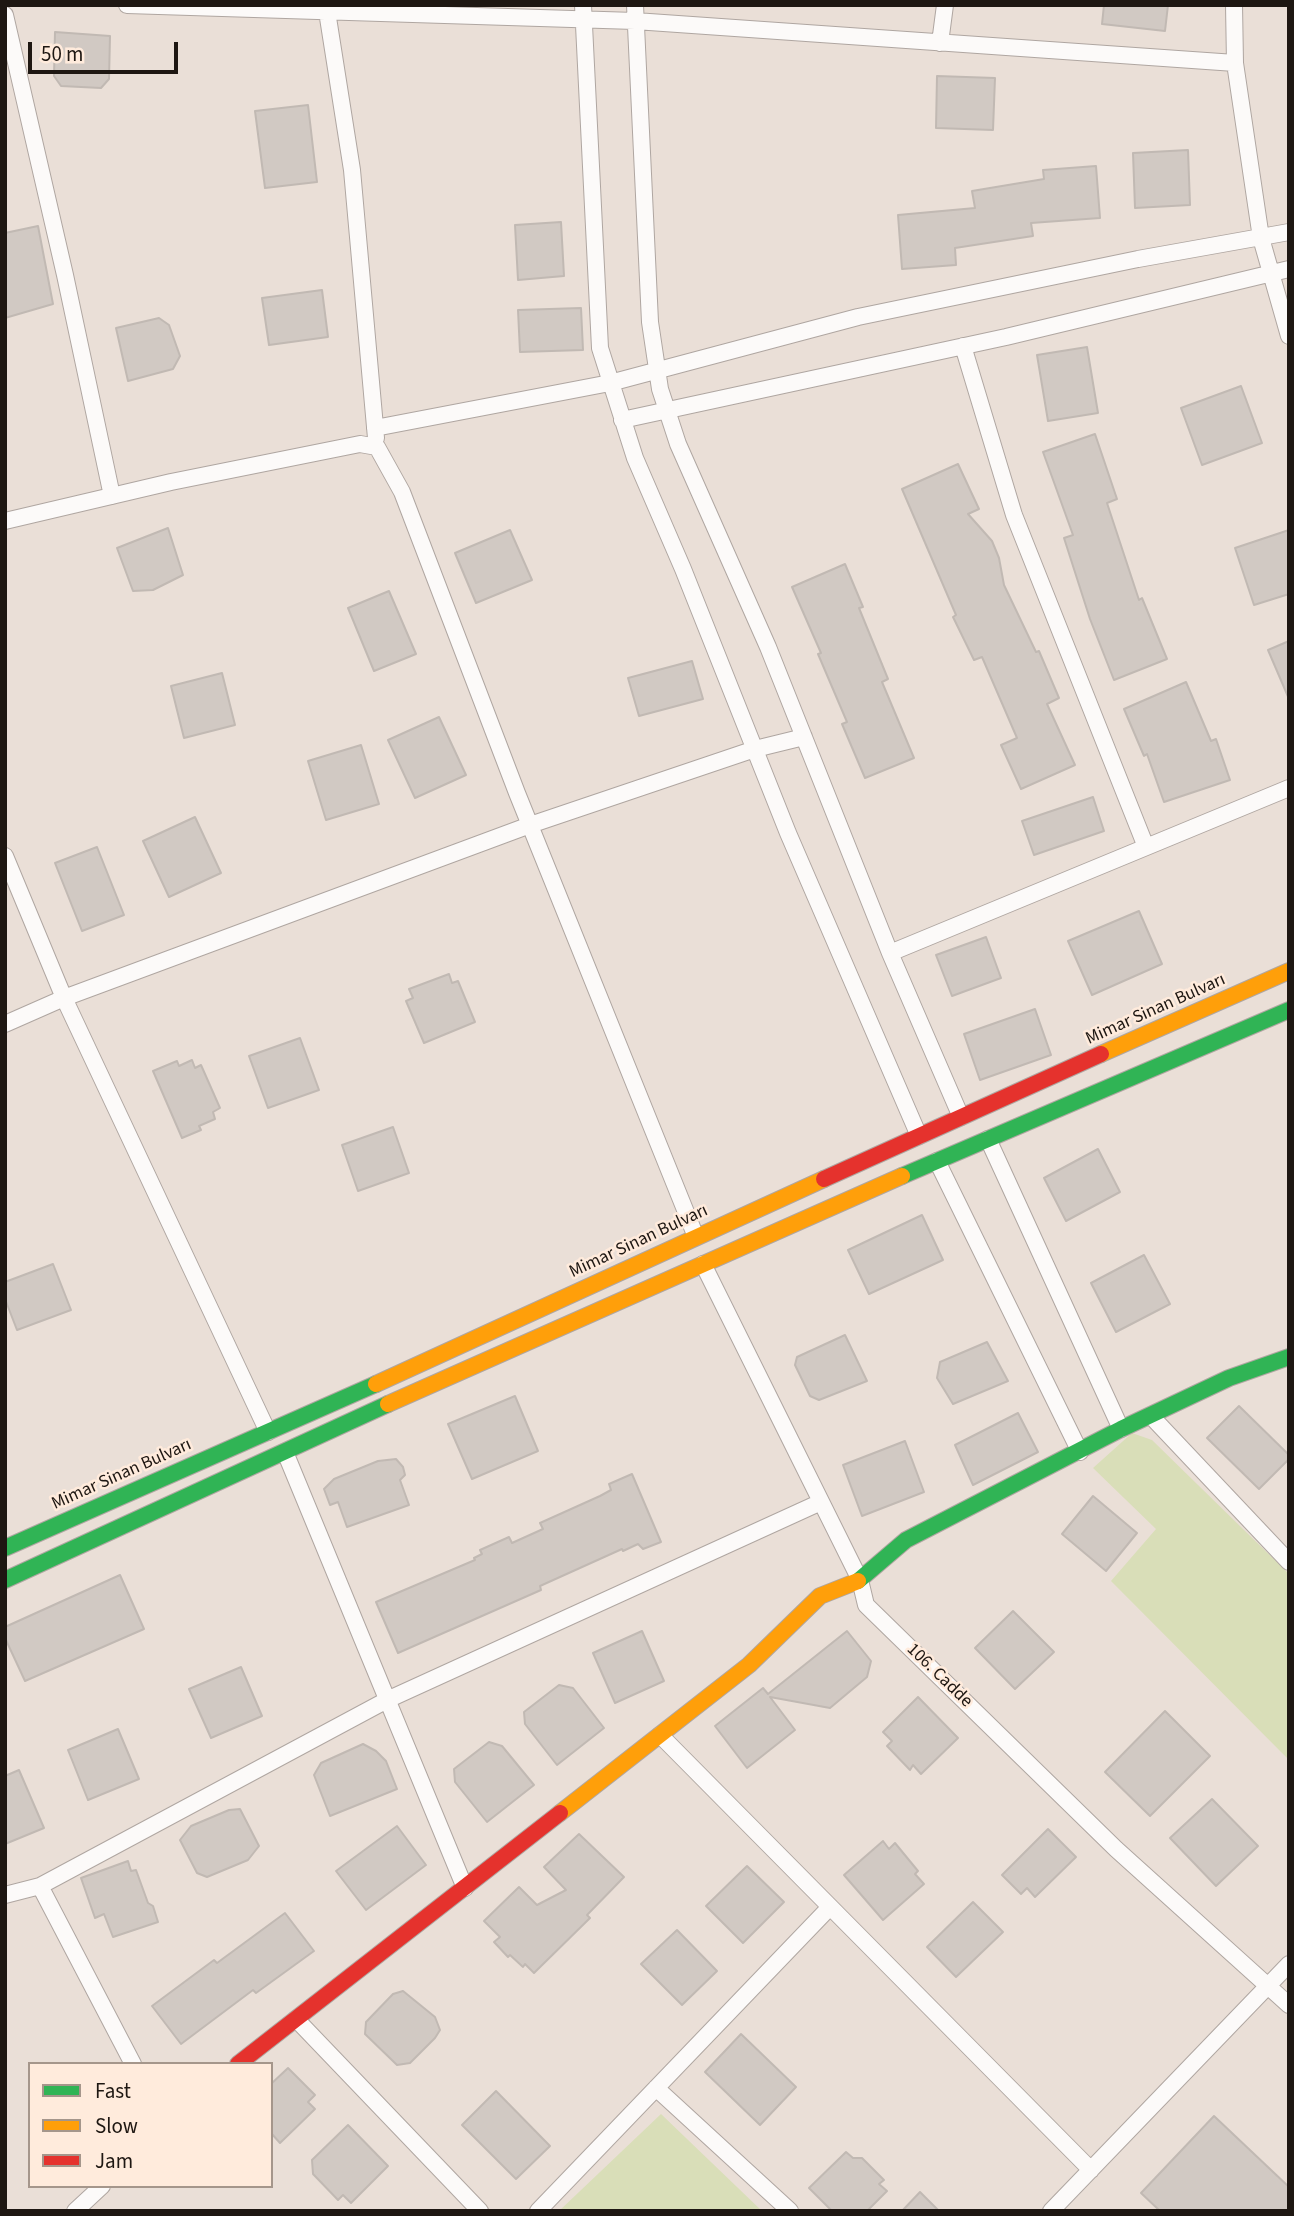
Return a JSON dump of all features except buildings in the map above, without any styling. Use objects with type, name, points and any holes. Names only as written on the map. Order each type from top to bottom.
[{"type":"main road","name":"Mimar Sinan Bulvarı","points":[[5,1548],[1289,971]]},
{"type":"main road","points":[[5,1580],[703,1264],[1289,1010]]},
{"type":"main road","points":[[242,2062],[749,1665],[820,1596],[860,1580],[906,1540],[1121,1429],[1229,1378],[1289,1357]]},
{"type":"street","points":[[127,5],[635,13],[940,43],[1235,63]]},
{"type":"street","points":[[940,43],[945,5]]},
{"type":"street","points":[[1234,5],[1235,63],[1261,238],[1289,336]]},
{"type":"street","points":[[327,9],[352,170],[377,447],[402,492],[530,825],[696,1237]]},
{"type":"street","points":[[583,13],[600,348],[610,383],[635,458],[683,569],[788,833],[919,1136]]},
{"type":"street","points":[[635,13],[650,323],[667,411],[678,444],[768,646],[890,953],[961,1117]]},
{"type":"street","points":[[5,15],[65,275],[112,496]]},
{"type":"street","points":[[375,428],[610,383],[858,317],[1138,259],[1289,232]]},
{"type":"street","points":[[622,420],[963,346],[1289,270]]},
{"type":"street","points":[[963,346],[1014,514],[1146,846]]},
{"type":"street","points":[[5,521],[360,444],[377,447]]},
{"type":"street","points":[[5,1024],[64,998],[530,825],[755,749],[804,737]]},
{"type":"street","points":[[890,953],[1289,788]]},
{"type":"street","points":[[5,856],[64,998],[268,1432]]},
{"type":"street","points":[[988,1139],[1121,1429]]},
{"type":"street","points":[[937,1161],[1080,1452]]},
{"type":"street","name":"106. Cadde","points":[[703,1264],[860,1580],[866,1605],[1116,1849],[1289,2005]]},
{"type":"street","points":[[1151,1416],[1289,1562]]},
{"type":"street","points":[[285,1452],[464,1888]]},
{"type":"street","points":[[5,1895],[40,1886],[387,1700],[821,1502]]},
{"type":"street","points":[[660,1735],[1091,2170]]},
{"type":"street","points":[[40,1886],[132,2062]]},
{"type":"street","points":[[538,2211],[829,1908]]},
{"type":"street","points":[[1052,2211],[1289,1964]]},
{"type":"street","points":[[296,2019],[480,2211]]},
{"type":"street","points":[[656,2088],[790,2211]]},
{"type":"street","points":[[84,2208],[100,2188]]},
{"type":"green space","points":[[1132,1433],[1152,1440],[1289,1574],[1289,1760],[1111,1581],[1156,1529],[1093,1468]]},
{"type":"green space","points":[[661,2114],[762,2211],[559,2211]]},
{"type":"traffic: fast","points":[[902,1176],[1289,1010]]},
{"type":"traffic: fast","points":[[858,1581],[906,1540],[1121,1429],[1229,1378],[1289,1357]]},
{"type":"traffic: fast","points":[[5,1548],[376,1384]]},
{"type":"traffic: fast","points":[[5,1580],[388,1404]]},
{"type":"traffic: slow","points":[[1101,1054],[1289,971]]},
{"type":"traffic: slow","points":[[388,1404],[902,1176]]},
{"type":"traffic: slow","points":[[376,1384],[824,1179]]},
{"type":"traffic: slow","points":[[560,1813],[749,1665],[820,1596],[858,1581]]},
{"type":"traffic: jam","points":[[824,1179],[1101,1054]]},
{"type":"traffic: jam","points":[[241,2062],[560,1813]]}]
